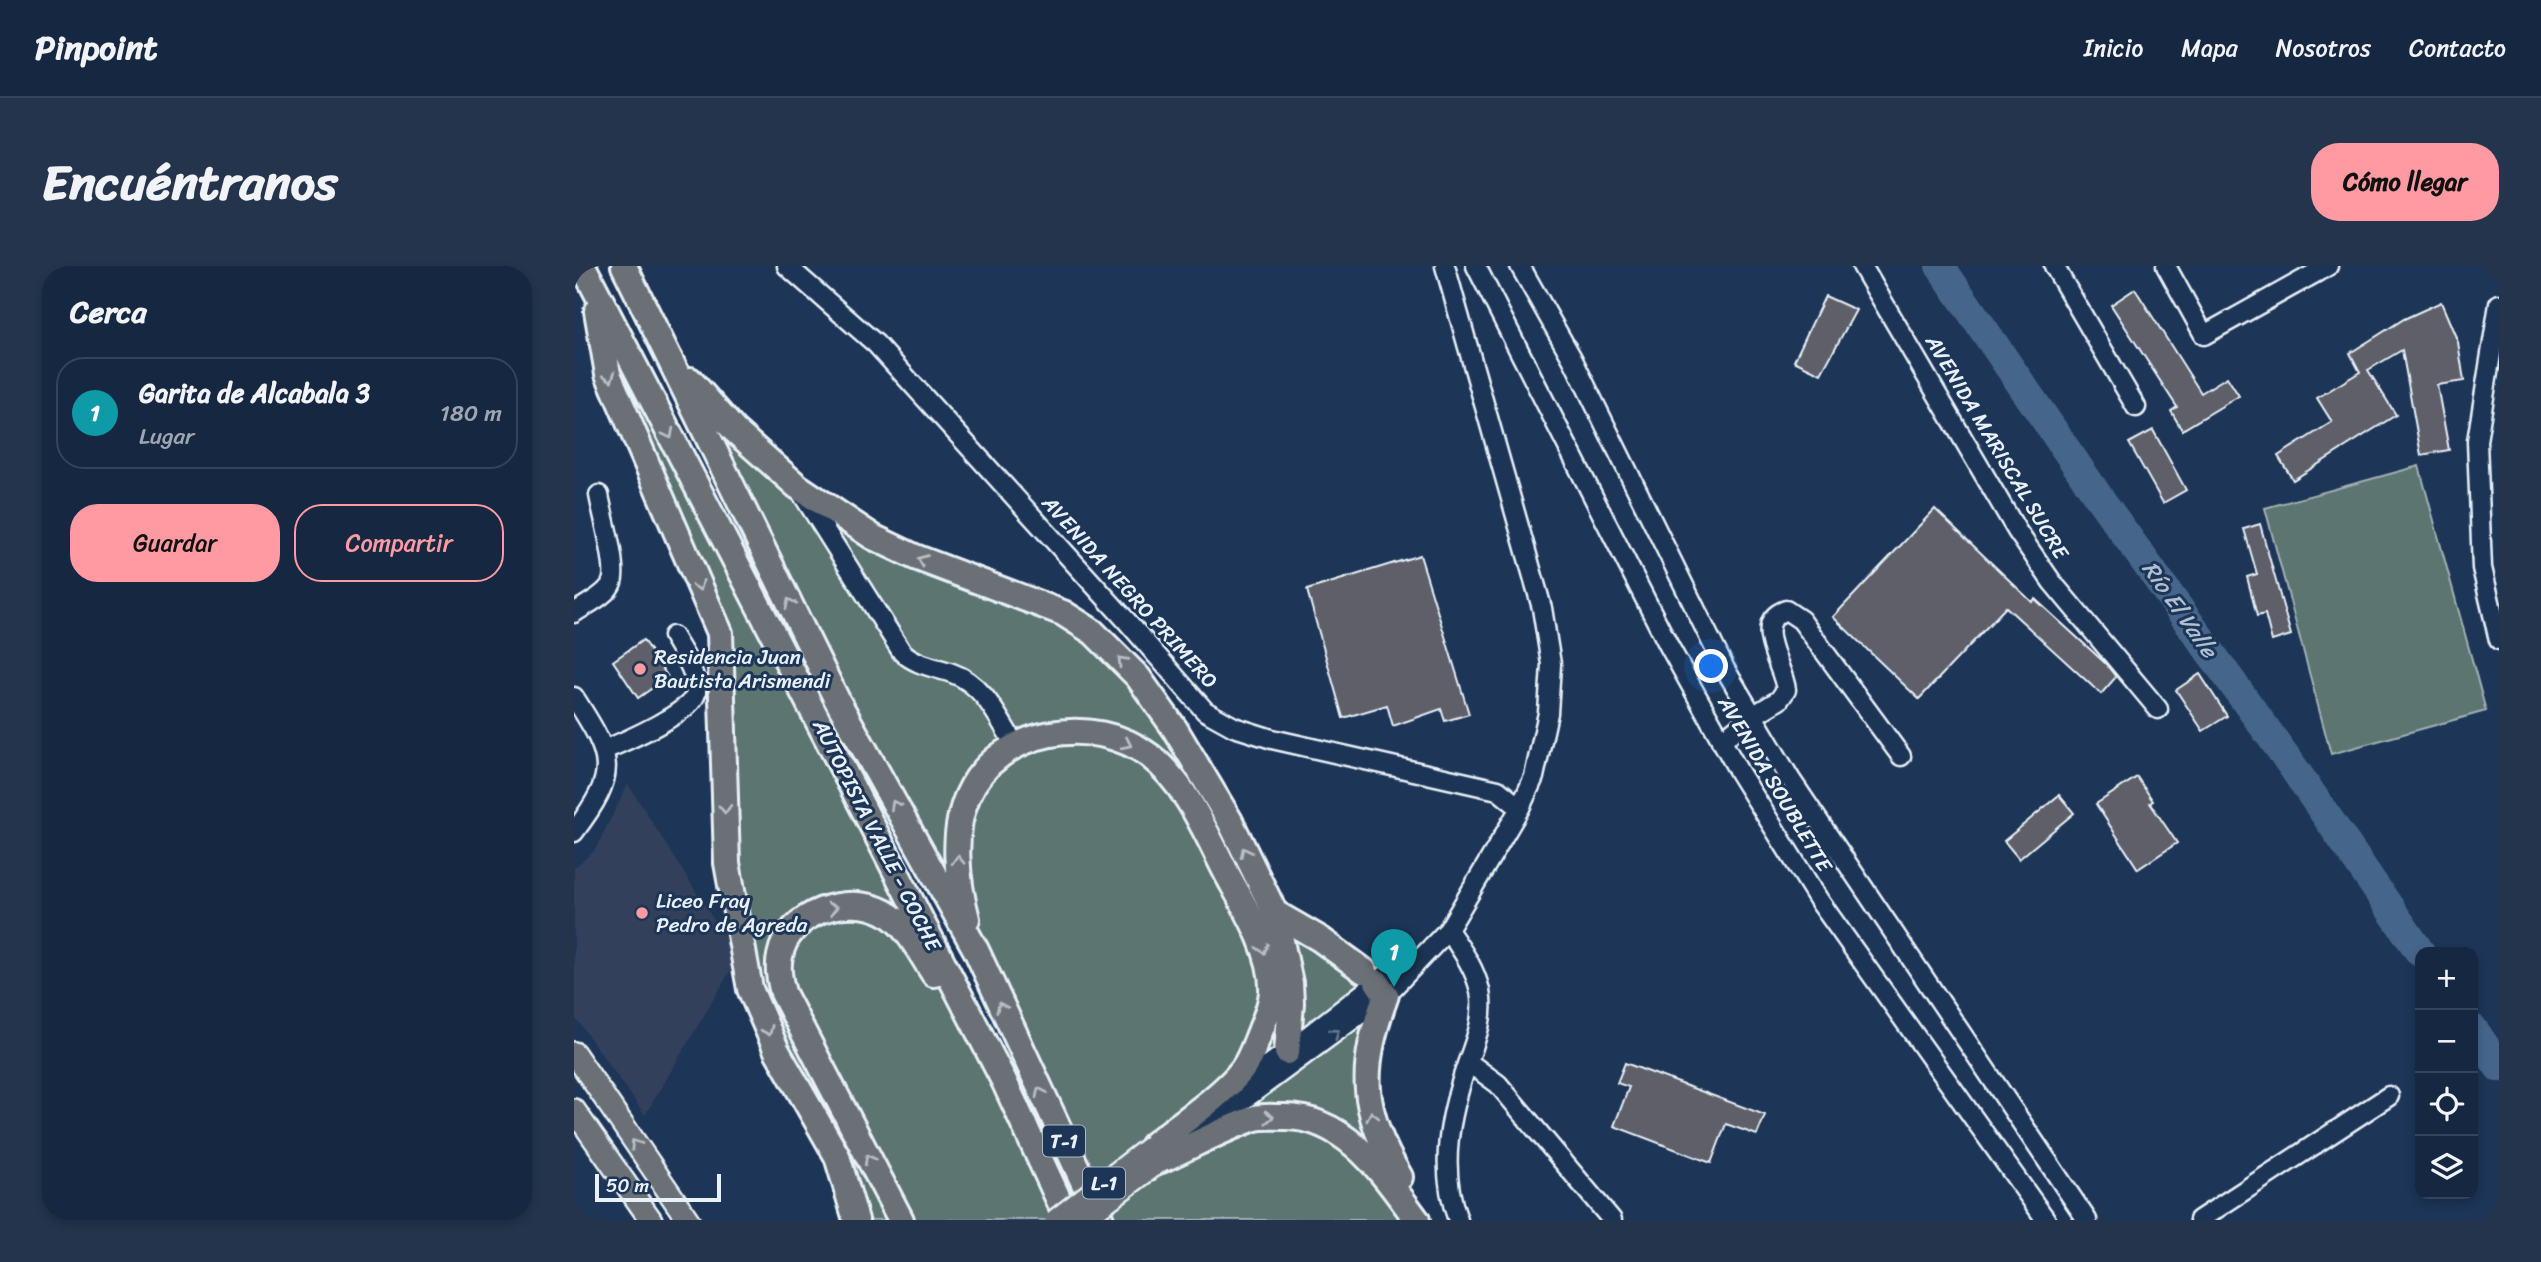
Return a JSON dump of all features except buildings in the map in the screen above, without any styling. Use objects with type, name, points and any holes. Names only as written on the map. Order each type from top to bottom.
[{"type":"highway","name":"AUTOPISTA VALLE - COCHE","points":[[624,266],[837,700],[976,950],[1101,1220]]},
{"type":"highway","name":"AUTOPISTA VALLE - COCHE","points":[[588,276],[1004,1082],[1068,1220]]},
{"type":"highway","points":[[588,276],[608,374],[720,633],[727,863],[750,989],[777,1051],[837,1156],[856,1220]]},
{"type":"highway","points":[[664,350],[734,430],[797,486],[873,537],[915,557],[1063,613],[1093,632],[1124,661],[1148,689],[1175,729],[1230,821],[1275,913],[1290,983],[1287,1052]]},
{"type":"highway","points":[[976,950],[964,908],[958,867],[958,841],[961,816],[968,793],[997,755],[1015,745],[1055,732],[1103,733],[1149,755],[1185,793],[1255,926],[1268,966],[1272,991],[1267,1013],[1243,1069],[1157,1153]]},
{"type":"highway","points":[[901,1220],[783,993],[778,975],[780,954],[795,927],[829,907],[848,905],[868,905],[899,922],[1004,1082]]},
{"type":"highway","points":[[1275,913],[1320,939],[1376,983],[1374,1032],[1367,1083],[1373,1123],[1425,1220]]},
{"type":"highway","points":[[1157,1153],[1257,1117],[1290,1116],[1319,1122],[1347,1139],[1378,1166],[1417,1220]]},
{"type":"main road","points":[[574,1053],[688,1220]]},
{"type":"main road","points":[[574,1110],[650,1220]]},
{"type":"main road","name":"L-1","points":[[1056,1220],[1157,1153]]},
{"type":"main road","name":"L-1","points":[[1081,1220],[1157,1153]]},
{"type":"street","name":"AVENIDA NEGRO PRIMERO","points":[[787,266],[876,344],[1205,711],[1234,727],[1272,739],[1498,790],[1520,808]]},
{"type":"street","points":[[1376,983],[1430,949],[1448,930],[1520,808],[1534,778],[1548,713],[1551,664],[1542,608],[1445,266]]},
{"type":"street","name":"AVENIDA SOUBLETTE","points":[[1476,266],[1669,646],[1721,741],[1820,902],[2046,1220]]},
{"type":"street","points":[[1520,266],[1573,360],[1718,657],[1751,717],[2087,1220]]},
{"type":"street","name":"AVENIDA MARISCAL SUCRE","points":[[1862,266],[2017,531],[2053,582],[2158,709]]},
{"type":"street","points":[[2054,266],[2136,407]]},
{"type":"street","points":[[2165,266],[2204,335],[2328,266]]},
{"type":"street","points":[[2499,304],[2477,441],[2482,568],[2499,640]]},
{"type":"street","points":[[797,486],[902,652],[910,660],[955,674],[972,684],[985,697],[1015,745]]},
{"type":"street","points":[[574,613],[608,589],[613,581],[613,566],[598,495]]},
{"type":"street","points":[[1721,741],[1779,699],[1786,690],[1785,677],[1768,637],[1770,625],[1777,613],[1786,610],[1801,620],[1901,756]]},
{"type":"street","points":[[604,750],[652,727],[695,699],[693,671],[673,636]]},
{"type":"street","points":[[574,698],[604,750],[606,774],[597,801],[574,832]]},
{"type":"street","points":[[1448,930],[1465,954],[1480,991],[1480,1025],[1447,1143],[1448,1186],[1458,1220]]},
{"type":"street","name":"L-1","points":[[1157,1153],[1376,983]]},
{"type":"street","name":"L-1","points":[[1157,1153],[1376,983]]},
{"type":"street","points":[[1468,1062],[1498,1084],[1612,1220]]},
{"type":"street","points":[[2199,1220],[2389,1096]]},
{"type":"shaded area","name":"Liceo Fray Pedro de Agreda","points":[[628,784],[738,958],[645,1115],[574,1016],[574,868],[595,850]]},
{"type":"green space","points":[[593,286],[1068,1220],[856,1220],[750,989],[720,633],[608,374]]},
{"type":"green space","points":[[665,350],[838,512],[1063,613],[1124,661],[1275,913],[1364,971],[1373,1123],[1425,1220],[1101,1220]]},
{"type":"green space","points":[[2419,466],[2486,711],[2331,754],[2265,508]]},
{"type":"waterway","name":"Río El Valle","points":[[1940,266],[2100,499],[2288,760],[2417,947]]},
{"type":"waterway","name":"Río El Valle","points":[[2478,1036],[2499,1067]]},
{"type":"place","name":"Residencia Juan Bautista Arismendi","points":[[640,669]]},
{"type":"place","name":"Liceo Fray Pedro de Agreda","points":[[642,913]]},
{"type":"place","name":"Garita de Alcabala 3","points":[[1394,987]]}]
